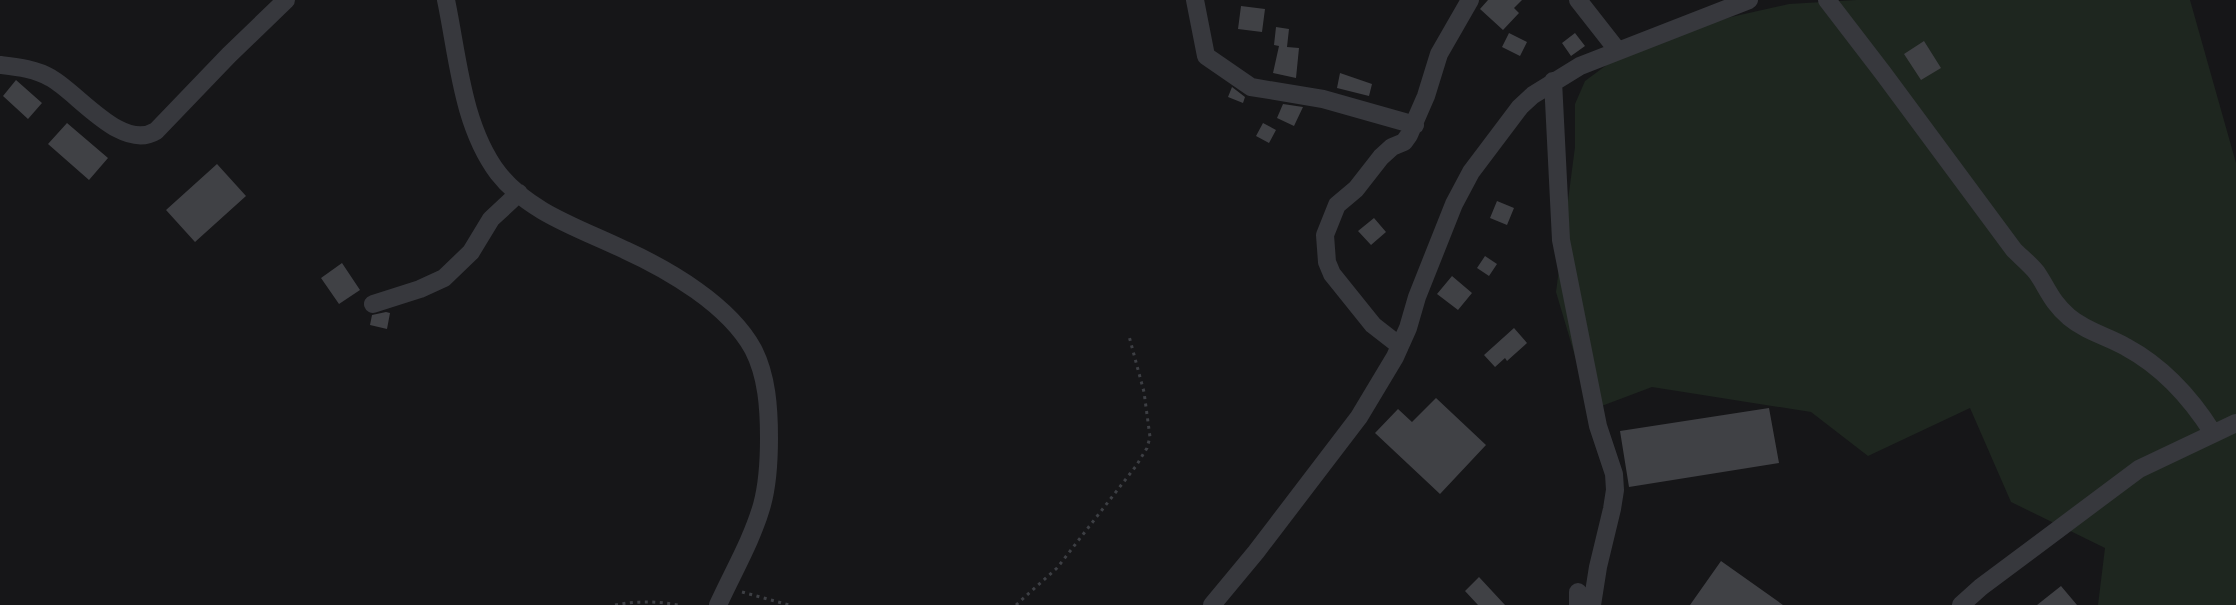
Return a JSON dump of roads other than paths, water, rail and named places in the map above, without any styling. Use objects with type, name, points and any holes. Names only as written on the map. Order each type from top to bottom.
[{"type":"street","points":[[1,65],[22,68],[51,78],[124,133],[148,136],[156,131],[286,0]]},
{"type":"street","points":[[446,0],[461,77],[475,130],[485,154],[500,175],[548,215],[666,270],[735,324],[753,349],[761,369],[769,411],[767,482],[755,526],[718,605]]},
{"type":"street","points":[[1196,0],[1206,56],[1251,87],[1323,99],[1415,124]]},
{"type":"street","points":[[1400,346],[1373,325],[1332,274],[1327,262],[1325,235],[1337,205],[1356,189],[1381,156],[1404,141],[1415,124],[1439,54],[1470,0]]},
{"type":"street","points":[[1578,0],[1618,51]]},
{"type":"street","points":[[1212,605],[1256,552],[1359,417],[1400,346],[1454,204],[1471,172],[1520,107],[1533,94],[1580,66],[1749,0]]},
{"type":"street","points":[[1827,0],[2014,250],[2036,272],[2050,299],[2086,330],[2124,345],[2142,356],[2161,371],[2198,409],[2226,428]]},
{"type":"street","points":[[1553,81],[1561,240],[1598,426],[1614,474],[1615,490],[1612,509],[1598,567],[1592,605]]},
{"type":"street","points":[[373,304],[420,289],[444,278],[471,252],[491,219],[519,193]]},
{"type":"street","points":[[1961,605],[1981,587],[2139,469],[2226,428]]}]
